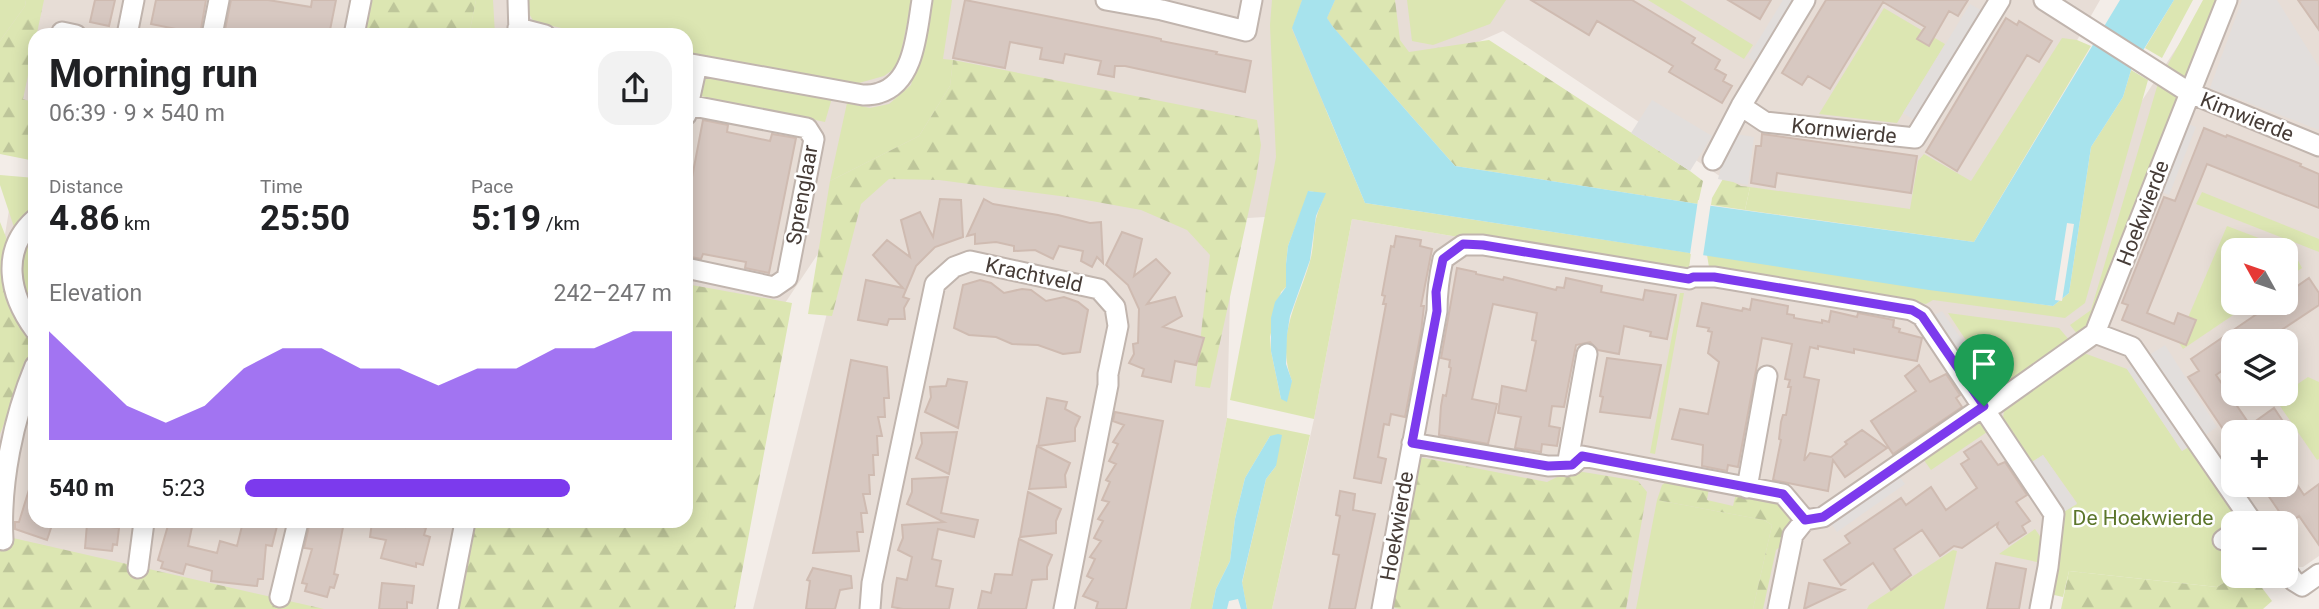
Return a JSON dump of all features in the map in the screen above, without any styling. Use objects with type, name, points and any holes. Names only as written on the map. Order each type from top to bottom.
[{"type":"street","points":[[128,28],[134,0]]},
{"type":"street","points":[[213,28],[219,0]]},
{"type":"street","points":[[355,28],[361,0]]},
{"type":"street","points":[[518,0],[518,28]]},
{"type":"street","name":"Sprenglaar","points":[[693,64],[863,95],[882,93],[896,82],[907,67],[922,0]]},
{"type":"street","points":[[1107,0],[1162,10],[1246,32],[1252,0]]},
{"type":"street","points":[[1713,160],[1741,106],[1805,0]]},
{"type":"street","name":"Kornwierde","points":[[1741,106],[1765,122],[1915,138],[2000,0]]},
{"type":"street","points":[[2044,0],[2069,7],[2095,32],[2190,93]]},
{"type":"street","name":"Kimwierde","points":[[2227,0],[2190,93],[2319,146]]},
{"type":"street","name":"Hoekwierde","points":[[2095,333],[2190,93]]},
{"type":"street","name":"Sprenglaar","points":[[693,112],[807,128],[814,139],[787,278],[774,287],[693,270]]},
{"type":"street","points":[[28,226],[13,249],[10,265],[10,281],[15,297],[28,318]]},
{"type":"street","name":"Hoekwierde","points":[[1382,609],[1437,311],[1436,292],[1443,259],[1463,244],[1689,279],[1714,277],[1912,310],[1922,316],[2054,514],[2040,609]]},
{"type":"street","name":"Krachtveld","points":[[870,609],[872,583],[935,284],[954,267],[970,261],[1100,289],[1115,307],[1118,326],[1064,609]]},
{"type":"street","points":[[1778,609],[1793,535],[1805,520],[1823,517],[1984,406],[1995,404],[2095,333],[2132,347],[2244,511]]},
{"type":"street","points":[[1567,466],[1587,354]]},
{"type":"street","points":[[1748,488],[1767,376]]},
{"type":"street","points":[[3,540],[4,480],[28,385]]},
{"type":"street","name":"Hoekwierde","points":[[1412,443],[1548,466],[1572,465],[1582,456],[1783,494],[1805,520]]},
{"type":"street","points":[[138,568],[144,528]]},
{"type":"street","points":[[281,597],[297,528]]},
{"type":"street","points":[[448,609],[464,528]]},
{"type":"street","points":[[2298,584],[2302,586],[2319,574]]},
{"type":"shaded area","points":[[0,0],[2100,0],[1974,221],[1733,185],[1503,31],[1304,118],[1293,215],[1232,219],[1227,418],[1190,609],[753,609],[856,197],[779,312],[693,295],[693,28],[28,28],[28,157],[0,151]]},
{"type":"shaded area","points":[[1783,0],[1797,0],[1758,64],[1748,57]]},
{"type":"shaded area","points":[[2208,0],[2319,0],[2319,556],[2303,567],[2298,567],[2298,511],[2221,511],[2221,526],[2059,564],[2050,609],[1272,609],[1314,419],[1352,219],[1688,276],[1710,273],[2066,315],[2101,163]]},
{"type":"shaded area","points":[[2242,0],[2277,0],[2319,67],[2319,130],[2210,88]]},
{"type":"shaded area","points":[[1970,4],[1986,13],[1918,123],[1903,113]]},
{"type":"shaded area","points":[[1652,100],[1712,136],[1690,171],[1631,133]]},
{"type":"shaded area","points":[[2185,123],[2196,127],[2169,195],[2159,191]]},
{"type":"shaded area","points":[[1730,133],[1754,137],[1748,185],[1718,179]]},
{"type":"shaded area","points":[[13,186],[28,186],[28,528],[461,528],[446,609],[246,609],[0,556],[0,265]]},
{"type":"shaded area","points":[[1942,311],[1970,351],[1959,358],[1932,316]]},
{"type":"shaded area","points":[[2165,345],[2217,427],[2182,451],[2127,369]]},
{"type":"shaded area","points":[[2043,455],[2077,504],[2062,513],[2029,464]]},
{"type":"shaded area","points":[[1896,472],[1905,484],[1837,532],[1828,519]]},
{"type":"green space","points":[[0,0],[26,0],[25,6],[0,41]]},
{"type":"green space","points":[[26,0],[44,0],[38,28],[28,28],[28,75],[23,99],[28,101],[28,160],[0,154],[0,41],[25,6]]},
{"type":"green space","points":[[372,0],[476,0],[470,28],[366,28]]},
{"type":"green space","points":[[476,0],[493,0],[495,28],[470,28]]},
{"type":"green space","points":[[526,0],[912,0],[898,66],[884,76],[859,83],[803,79],[693,56],[693,28],[562,28],[534,22],[525,7]]},
{"type":"green space","points":[[929,0],[952,0],[943,59],[953,60],[950,86],[919,136],[830,181],[847,103],[870,108],[889,104],[911,85]]},
{"type":"green space","points":[[1272,0],[1302,0],[1292,29],[1365,203],[1691,253],[1688,276],[1352,219],[1314,419],[1230,400],[1276,157],[1270,25]],"holes":[[[1309,191],[1325,194],[1316,219],[1310,261],[1290,320],[1286,349],[1292,381],[1281,399],[1270,337],[1281,292],[1286,287],[1288,246]]]},
{"type":"green space","points":[[1335,0],[1395,0],[1400,40],[1409,52],[1489,40],[1703,181],[1698,204],[1455,166],[1333,27],[1327,18]]},
{"type":"green space","points":[[1407,0],[1506,0],[1490,24],[1433,45],[1412,41]]},
{"type":"green space","points":[[1648,0],[1680,0],[1753,45],[1744,59]]},
{"type":"green space","points":[[2174,0],[2193,0],[2162,58],[2145,48]]},
{"type":"green space","points":[[2203,0],[2219,0],[2186,83],[2166,68]]},
{"type":"green space","points":[[1884,8],[1945,44],[1897,123],[1819,114]]},
{"type":"green space","points":[[2062,38],[2091,46],[1974,242],[1745,210],[1750,187],[1910,209],[1918,161],[1924,154],[1971,181]]},
{"type":"green space","points":[[953,60],[1257,120],[1261,145],[1256,178],[1210,388],[1195,386],[1210,255],[1187,230],[1141,210],[1075,198],[939,180],[889,179],[861,204],[832,316],[808,314],[830,181],[919,136],[950,86]]},
{"type":"green space","points":[[2131,70],[2148,80],[2085,303],[2065,318],[1933,300],[1926,304],[1710,273],[1707,255],[2053,306],[2069,293],[2091,147],[2123,97]]},
{"type":"green space","points":[[706,72],[832,98],[825,122],[701,96]]},
{"type":"green space","points":[[2159,80],[2177,97],[2097,312],[2088,328],[2078,335],[2070,325],[2091,310]]},
{"type":"green space","points":[[0,175],[28,177],[28,218],[15,230],[0,185]]},
{"type":"green space","points":[[1724,177],[1741,186],[1750,187],[1745,210],[1711,205]]},
{"type":"green space","points":[[2202,192],[2319,239],[2319,252],[2298,244],[2298,238],[2283,238],[2196,204]]},
{"type":"green space","points":[[0,222],[8,242],[5,274],[7,297],[28,328],[28,363],[0,434]]},
{"type":"green space","points":[[2227,226],[2259,238],[2222,238]]},
{"type":"green space","points":[[2221,240],[2221,315],[2233,315],[2183,349],[2178,341]]},
{"type":"green space","points":[[28,242],[28,310],[23,302],[18,262]]},
{"type":"green space","points":[[693,285],[792,303],[735,609],[455,609],[472,528],[693,528]]},
{"type":"green space","points":[[1680,293],[1684,293],[1655,454],[1650,453]]},
{"type":"green space","points":[[1948,313],[2059,328],[2071,342],[1994,394],[1984,393],[1959,358],[1970,351],[1970,355],[1973,351]]},
{"type":"green space","name":"De Hoekwierde","points":[[2084,353],[2127,369],[2182,451],[2192,445],[2221,487],[2221,497],[2228,497],[2238,511],[2221,511],[2221,585],[2217,587],[2069,571],[2063,597],[2050,594],[2062,513],[2077,503],[2043,455],[2029,464],[2002,423],[2005,406]]},
{"type":"green space","points":[[2308,377],[2319,382],[2317,460],[2298,432],[2298,420],[2290,420],[2280,406],[2298,406],[2298,384]]},
{"type":"green space","points":[[1227,418],[1310,435],[1272,609],[1247,609],[1242,583],[1266,479],[1276,466],[1270,436],[1245,478],[1235,519],[1230,561],[1216,589],[1212,609],[1190,609]]},
{"type":"green space","points":[[1975,419],[1986,423],[1990,430],[1931,470],[1921,456]]},
{"type":"green space","points":[[1419,457],[1547,482],[1571,470],[1638,481],[1647,492],[1626,609],[1390,607]]},
{"type":"green space","points":[[1669,480],[1709,488],[1707,500],[1733,506],[1736,493],[1778,500],[1790,520],[1786,542],[1776,550],[1763,609],[1753,609],[1772,525],[1764,520],[1657,500],[1662,485]]},
{"type":"green space","points":[[1657,500],[1764,520],[1772,525],[1753,609],[1636,609]]},
{"type":"green space","points":[[2035,529],[2042,539],[2037,562],[1999,554]]},
{"type":"green space","points":[[0,535],[324,609],[0,609]]},
{"type":"green space","points":[[1953,550],[1957,551],[1944,609],[1867,609],[1869,605]]},
{"type":"green space","points":[[2069,571],[2217,587],[2221,585],[2221,588],[2262,588],[2272,601],[2263,609],[2061,609]]},
{"type":"water","points":[[1302,0],[1335,0],[1327,18],[1333,27],[1455,166],[1698,204],[1974,242],[2120,0],[2174,0],[2131,70],[2123,97],[2091,147],[2069,293],[2053,306],[1929,290],[1365,203],[1292,28]]},
{"type":"water","points":[[1308,191],[1326,193],[1316,216],[1310,260],[1290,316],[1286,364],[1292,381],[1287,402],[1281,399],[1271,351],[1271,318],[1275,302],[1286,287],[1288,246]]},
{"type":"water","points":[[1282,435],[1276,466],[1266,479],[1242,582],[1247,609],[1241,609],[1238,599],[1229,601],[1227,609],[1212,609],[1216,589],[1230,561],[1235,519],[1245,478],[1270,436]]},
{"type":"pier","points":[[1698,200],[1711,202],[1703,256],[1690,254]]},
{"type":"pier","points":[[2067,223],[2074,224],[2062,301],[2055,300]]},
{"type":"building","points":[[95,0],[115,0],[109,26],[90,22]]},
{"type":"building","points":[[156,0],[206,0],[201,28],[171,28],[151,24]]},
{"type":"building","points":[[231,0],[268,0],[311,7],[312,0],[336,0],[330,28],[225,28]]},
{"type":"building","points":[[965,0],[1152,37],[1251,61],[1245,92],[1125,66],[1115,66],[1114,77],[1098,74],[1101,61],[1065,54],[1063,63],[1040,59],[1042,48],[1010,42],[1005,68],[953,58]]},
{"type":"building","points":[[1531,0],[1632,0],[1695,38],[1692,43],[1720,60],[1715,69],[1726,75],[1723,81],[1732,86],[1722,103],[1669,72],[1673,66],[1597,21],[1589,35]]},
{"type":"building","points":[[1728,0],[1771,0],[1760,19]]},
{"type":"building","points":[[1826,0],[1968,0],[1958,16],[1949,11],[1929,46],[1917,39],[1925,27],[1883,2],[1830,89],[1808,76],[1802,85],[1782,73]]},
{"type":"building","points":[[2298,0],[2319,0],[2319,30]]},
{"type":"building","points":[[2006,18],[2017,25],[2019,21],[2052,41],[2039,62],[2027,55],[1957,171],[1926,152]]},
{"type":"building","points":[[703,120],[728,125],[727,132],[770,141],[772,134],[796,138],[769,273],[745,268],[746,262],[703,254],[701,259],[693,257],[693,172]]},
{"type":"building","points":[[2204,128],[2301,164],[2300,166],[2319,174],[2319,208],[2207,164],[2147,313],[2174,324],[2178,313],[2196,320],[2186,345],[2122,320],[2128,305],[2122,303],[2164,197],[2175,201]]},
{"type":"building","points":[[1762,134],[1917,156],[1911,193],[1777,173],[1775,187],[1751,183],[1756,146],[1761,146]]},
{"type":"building","points":[[940,199],[961,200],[963,237],[935,247],[916,266],[903,297],[909,299],[904,308],[905,319],[889,319],[887,325],[858,320],[866,280],[903,288],[873,255],[887,240],[910,257],[901,220],[920,212],[933,237]]},
{"type":"building","points":[[984,199],[993,204],[1090,223],[1101,222],[1103,263],[1097,257],[1092,267],[1081,261],[1083,251],[1059,246],[1053,259],[1035,250],[1014,251],[1014,246],[996,242],[975,244],[975,234],[967,236]]},
{"type":"building","points":[[1122,232],[1142,239],[1134,276],[1156,259],[1170,273],[1147,304],[1175,297],[1182,316],[1163,327],[1204,338],[1196,365],[1175,361],[1171,382],[1142,376],[1144,369],[1129,363],[1134,354],[1133,344],[1138,343],[1139,309],[1128,285],[1106,265]]},
{"type":"building","points":[[1396,236],[1421,240],[1420,246],[1432,249],[1421,306],[1424,306],[1421,332],[1405,417],[1391,414],[1389,425],[1384,424],[1378,457],[1386,459],[1381,483],[1354,478],[1386,304],[1383,304],[1385,296],[1382,295],[1391,246],[1394,247]]},
{"type":"building","points":[[1457,268],[1556,290],[1557,287],[1564,288],[1566,278],[1602,286],[1601,292],[1643,300],[1645,290],[1676,295],[1667,339],[1624,326],[1619,354],[1598,350],[1590,342],[1576,345],[1564,407],[1552,406],[1549,426],[1560,428],[1557,446],[1542,444],[1541,452],[1515,448],[1521,417],[1498,413],[1502,386],[1526,391],[1536,341],[1532,340],[1537,313],[1493,304],[1472,399],[1497,404],[1488,444],[1439,435],[1441,406],[1443,395],[1446,396],[1451,368],[1450,360],[1441,358]]},
{"type":"building","points":[[2309,278],[2319,293],[2319,305],[2283,329],[2235,329],[2255,315],[2298,315],[2298,286]]},
{"type":"building","points":[[980,280],[991,283],[1004,293],[1031,290],[1046,301],[1064,297],[1078,302],[1088,310],[1080,352],[1063,354],[1038,345],[1012,344],[996,337],[969,335],[954,328],[963,285]]},
{"type":"building","points":[[1752,299],[1788,306],[1787,314],[1794,315],[1794,318],[1822,323],[1822,320],[1829,322],[1831,311],[1857,317],[1858,313],[1894,320],[1893,327],[1900,329],[1899,332],[1922,338],[1917,361],[1854,349],[1854,353],[1810,347],[1804,377],[1819,380],[1804,461],[1810,453],[1831,457],[1847,444],[1845,442],[1862,430],[1887,448],[1845,477],[1833,460],[1828,491],[1773,480],[1781,440],[1781,422],[1783,415],[1786,415],[1791,387],[1788,387],[1790,380],[1785,379],[1792,344],[1762,338],[1738,467],[1728,465],[1727,471],[1702,466],[1703,445],[1672,439],[1680,409],[1708,414],[1719,362],[1708,353],[1712,332],[1708,331],[1709,328],[1697,326],[1702,303],[1742,311],[1743,308],[1750,310]]},
{"type":"building","points":[[2221,339],[2221,371],[2216,375],[2221,382],[2221,406],[2237,406],[2247,420],[2221,420],[2221,426],[2188,377],[2199,371],[2191,359]]},
{"type":"building","points":[[1607,358],[1661,365],[1650,418],[1600,412]]},
{"type":"building","points":[[851,360],[887,367],[889,398],[884,398],[885,417],[878,417],[882,436],[877,436],[878,455],[873,455],[874,475],[869,475],[870,494],[863,494],[867,513],[861,513],[863,532],[857,532],[859,551],[813,553]]},
{"type":"building","points":[[1919,365],[1930,382],[1946,374],[1960,395],[1956,398],[1962,407],[1893,454],[1871,421],[1916,391],[1905,376]]},
{"type":"building","points":[[948,379],[967,382],[958,428],[925,412],[931,397],[930,387],[946,386]]},
{"type":"building","points":[[1047,398],[1067,402],[1065,409],[1080,417],[1075,428],[1075,441],[1038,446]]},
{"type":"building","points":[[2274,408],[2282,420],[2257,420]]},
{"type":"building","points":[[1115,412],[1163,421],[1126,609],[1096,609],[1098,602],[1083,596],[1093,579],[1087,576],[1095,559],[1090,557],[1101,541],[1094,538],[1103,521],[1098,519],[1109,502],[1102,500],[1110,482],[1106,480],[1116,464],[1109,461],[1118,444],[1113,442],[1124,425],[1113,421]]},
{"type":"building","points":[[957,432],[949,474],[916,458],[922,443],[921,433]]},
{"type":"building","points":[[1981,441],[1998,465],[2005,462],[2027,495],[2016,502],[2030,521],[2022,526],[2026,533],[2009,544],[1997,527],[1998,523],[1962,548],[1954,546],[1940,556],[1922,530],[1894,549],[1911,575],[1891,590],[1873,563],[1841,585],[1824,560],[1850,543],[1845,536],[1901,498],[1906,505],[1931,487],[1946,510],[1977,488],[1961,464],[1969,459],[1964,452]]},
{"type":"building","points":[[1037,446],[1070,463],[1065,475],[1066,487],[1029,489]]},
{"type":"building","points":[[948,477],[941,513],[978,520],[974,537],[938,529],[932,559],[941,561],[936,586],[953,589],[949,609],[892,607],[897,578],[907,580],[912,557],[898,550],[903,538],[902,525],[944,522],[907,504],[912,492],[912,479]]},
{"type":"building","points":[[2319,484],[2319,545],[2298,517],[2298,511],[2279,511],[2269,497],[2298,497],[2298,486],[2304,495]]},
{"type":"building","points":[[1340,491],[1355,494],[1353,510],[1375,514],[1355,609],[1329,609],[1339,555],[1333,554],[1340,516],[1336,515]]},
{"type":"building","points":[[1028,492],[1061,509],[1056,521],[1056,533],[1020,537]]},
{"type":"building","points":[[28,493],[28,528],[51,528],[47,540],[15,529],[15,522],[19,522]]},
{"type":"building","points":[[87,528],[119,528],[117,545],[113,544],[112,551],[85,548]]},
{"type":"building","points":[[167,528],[192,528],[188,546],[217,553],[220,541],[237,546],[242,528],[276,528],[272,546],[266,545],[263,579],[258,579],[257,586],[211,581],[212,571],[186,564],[183,574],[161,568],[163,562],[158,560]]},
{"type":"building","points":[[309,528],[343,528],[334,574],[338,575],[334,588],[330,587],[327,597],[305,591],[307,584],[302,583],[312,549],[304,548]]},
{"type":"building","points":[[371,528],[426,528],[424,535],[430,537],[423,565],[416,563],[416,567],[381,558],[386,540],[370,537]]},
{"type":"building","points":[[1019,539],[1052,555],[1047,567],[1047,579],[1032,580],[1026,609],[978,609],[982,591],[991,593],[995,574],[1012,575]]},
{"type":"building","points":[[1996,563],[2026,569],[2019,609],[1987,609]]},
{"type":"building","points":[[813,568],[851,576],[852,588],[840,590],[835,609],[806,609],[810,581],[807,580]]},
{"type":"building","points":[[382,583],[414,586],[412,603],[407,602],[407,609],[379,609]]},
{"type":"building","points":[[1809,583],[1844,590],[1804,609]]},
{"type":"route","points":[[1463,244],[1689,279],[1714,277],[1912,310],[1922,316],[1984,406],[1823,517],[1805,520],[1783,494],[1582,456],[1572,465],[1548,466],[1412,443],[1437,311],[1436,292],[1443,259],[1463,244]]}]
